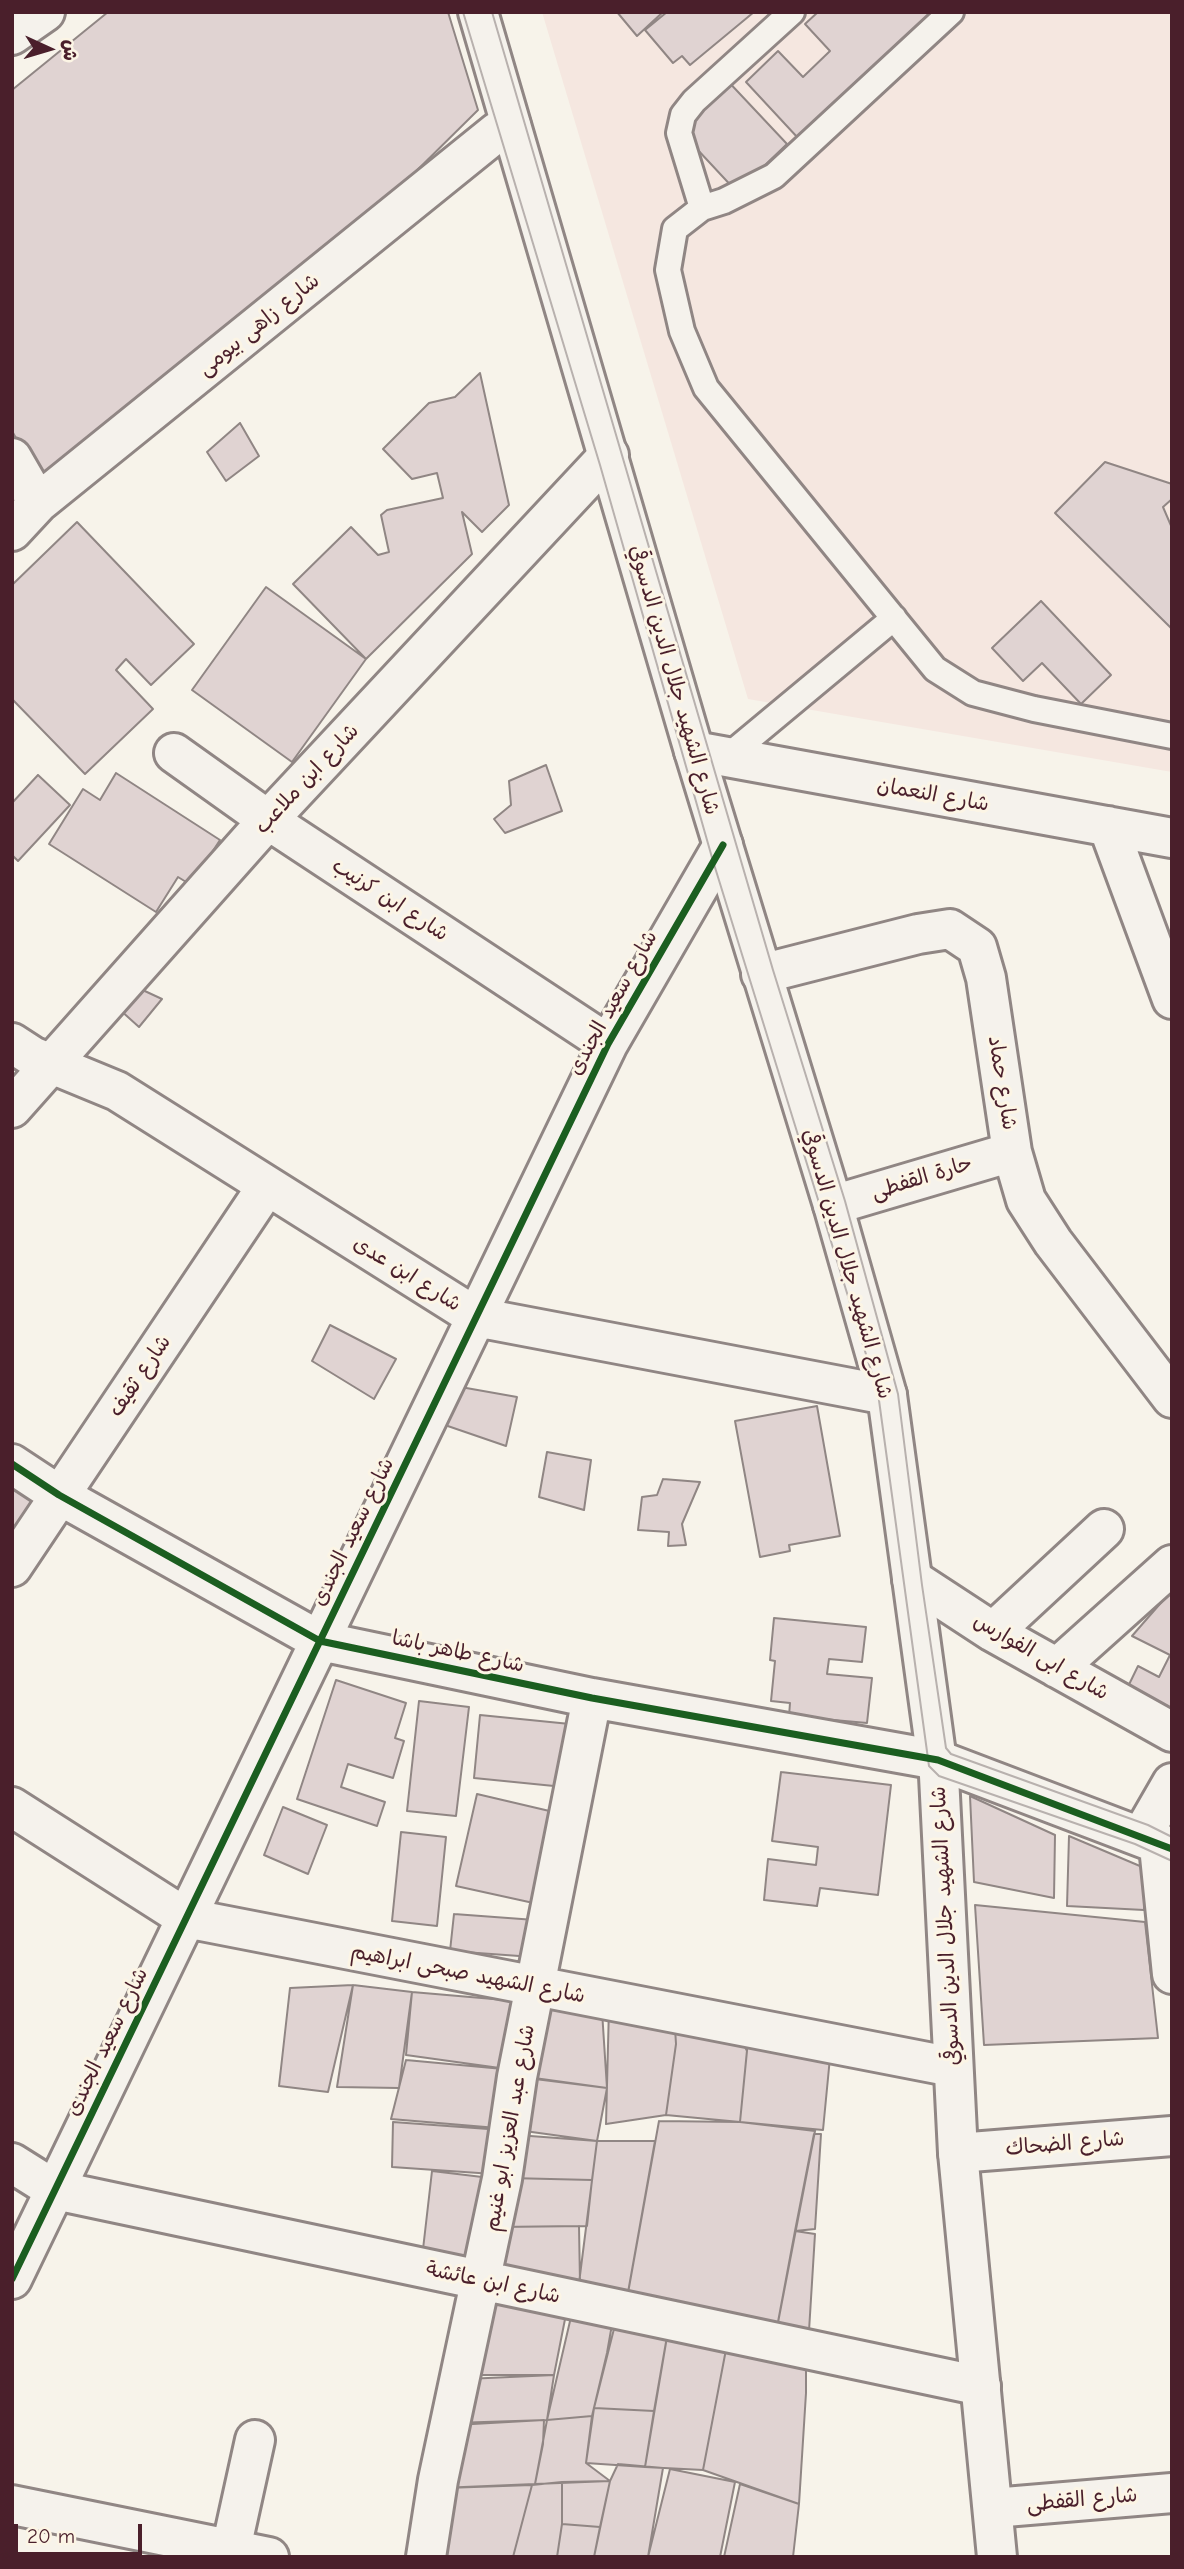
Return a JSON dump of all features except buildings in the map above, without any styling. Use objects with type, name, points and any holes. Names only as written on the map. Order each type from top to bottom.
[{"type":"street","points":[[12,35],[45,12]]},
{"type":"street","name":"شارع الشهيد جلال الدين الدسوقي","points":[[478,12],[609,455],[710,754],[723,845],[833,1205],[887,1395],[937,1760],[958,2153],[997,2557]]},
{"type":"street","name":"شارع زاهى بيومى","points":[[12,531],[38,503],[497,132],[511,126]]},
{"type":"street","name":"شارع ابن ملاعب","points":[[12,1108],[268,820],[609,455]]},
{"type":"street","points":[[12,458],[38,503]]},
{"type":"street","name":"شارع ابن كرنيب","points":[[174,752],[268,820],[608,1044]]},
{"type":"street","name":"شارع النعمان","points":[[710,754],[1172,838]]},
{"type":"street","points":[[1108,826],[1172,999]]},
{"type":"street","name":"شارع سعيد الجندى","points":[[12,2279],[608,1044],[723,845]]},
{"type":"street","name":"شارع حماد","points":[[761,974],[918,934],[950,929],[977,947],[986,978],[1012,1152],[1026,1200],[1053,1242],[1172,1398]]},
{"type":"street","name":"شارع ابن عدى","points":[[12,1043],[32,1056],[117,1091],[476,1317],[887,1395]]},
{"type":"street","name":"حارة القفطى","points":[[833,1205],[1012,1152]]},
{"type":"street","name":"شارع ثقيف","points":[[12,1567],[267,1186]]},
{"type":"street","name":"شارع طاهر باشا","points":[[12,1464],[60,1495],[320,1641],[592,1698],[937,1760],[1159,1843]]},
{"type":"street","points":[[993,1632],[1104,1530]]},
{"type":"street","points":[[1057,1668],[1172,1565]]},
{"type":"street","name":"شارع ابى الفوارس","points":[[912,1578],[993,1632],[1172,1732]]},
{"type":"street","name":"شارع عبد العزيز ابو غنيم","points":[[426,2557],[438,2480],[502,2179],[517,2077],[592,1698]]},
{"type":"street","points":[[1172,1783],[1159,1843],[1172,1973]]},
{"type":"street","name":"شارع الشهيد صبحى ابراهيم","points":[[12,1808],[186,1918],[953,2067]]},
{"type":"street","name":"شارع الضحاك","points":[[958,2153],[1172,2136]]},
{"type":"street","name":"شارع ابن عائشة","points":[[12,2162],[55,2190],[981,2386]]},
{"type":"street","points":[[231,2549],[255,2440]]},
{"type":"street","name":"شارع القفطى","points":[[993,2508],[1172,2493]]},
{"type":"street","points":[[12,2505],[269,2557]]},
{"type":"lane","points":[[702,208],[679,133],[683,115],[792,12]]},
{"type":"lane","points":[[951,12],[774,176],[724,201],[702,208],[675,229],[668,270],[682,331],[706,388],[935,669],[973,693],[1034,709],[1172,736]]},
{"type":"lane","points":[[710,754],[894,618]]},
{"type":"shaded area","points":[[542,12],[1172,12],[1172,772],[748,699]]},
{"type":"tram line","points":[[463,12],[600,465],[713,861],[878,1393],[929,1766],[939,1776],[1135,1844],[1172,1861]]},
{"type":"tram line","points":[[492,12],[773,970],[845,1201],[898,1394],[946,1748],[951,1754],[1148,1825],[1172,1837]]},
{"type":"cycle path","points":[[12,2279],[608,1044],[723,845]]},
{"type":"cycle path","points":[[12,1464],[59,1495],[320,1641],[592,1698],[938,1760],[1172,1849]]}]
